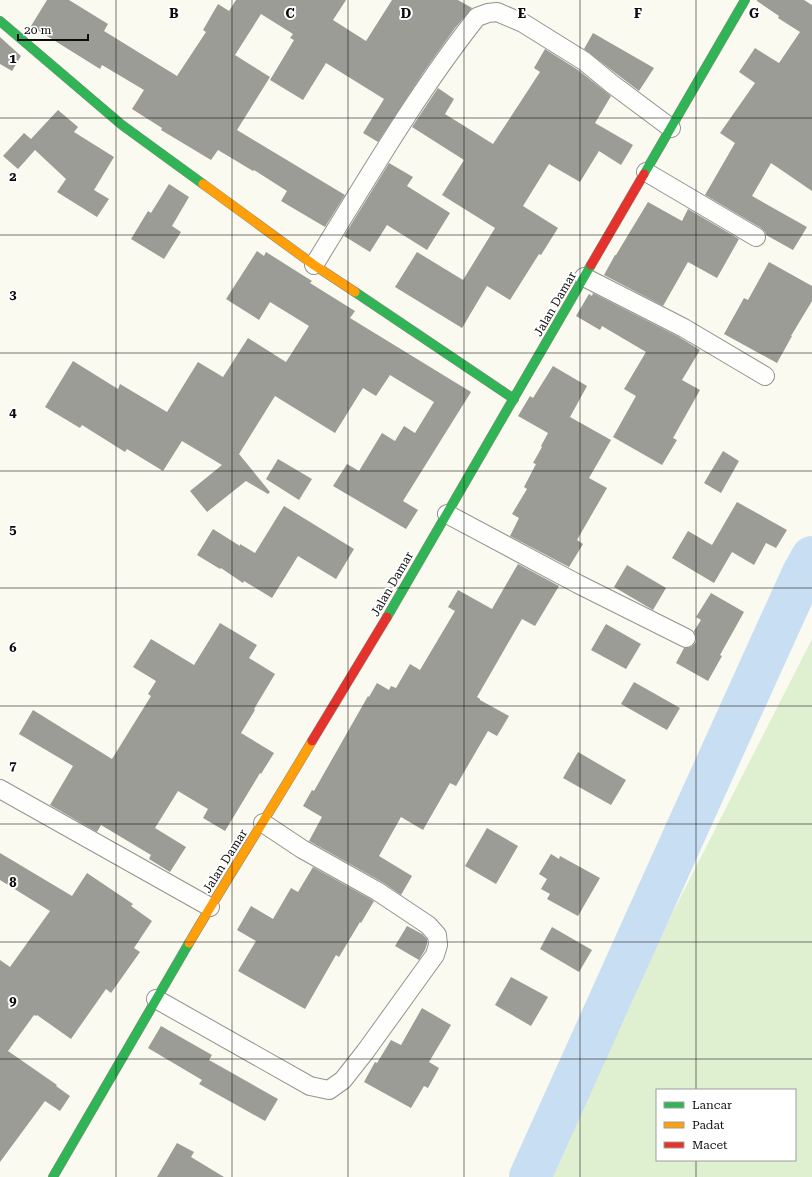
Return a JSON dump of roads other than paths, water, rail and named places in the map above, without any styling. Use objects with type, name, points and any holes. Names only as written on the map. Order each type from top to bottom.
[{"type":"street","name":"Jalan Damar","points":[[53,1177],[210,907],[263,823],[373,641],[745,0]]},
{"type":"street","points":[[314,265],[389,144],[431,80],[477,17],[488,13],[497,12],[523,23],[584,61],[671,128]]},
{"type":"street","points":[[0,21],[122,125],[314,265],[514,398]]},
{"type":"street","points":[[646,172],[756,237]]},
{"type":"street","points":[[584,277],[684,328],[765,376]]},
{"type":"street","points":[[447,514],[578,584],[686,638]]},
{"type":"street","points":[[0,789],[210,907]]},
{"type":"street","points":[[156,999],[310,1086],[329,1090],[343,1080],[365,1052],[434,955],[438,945],[438,935],[428,925],[377,891],[302,849],[263,823]]},
{"type":"waterway","points":[[530,1177],[803,573],[812,557]]}]
